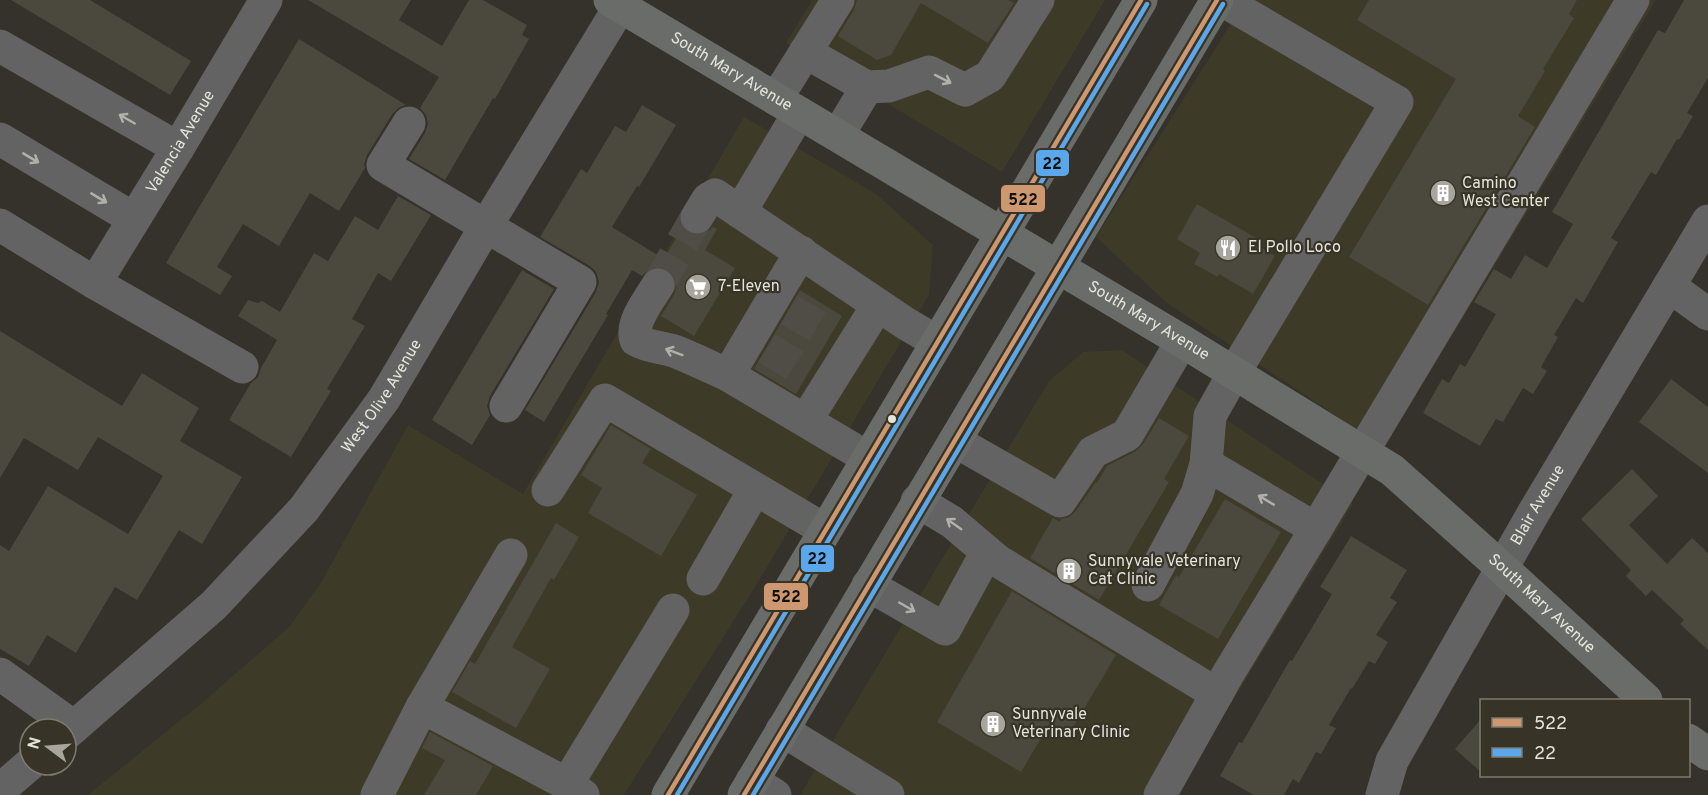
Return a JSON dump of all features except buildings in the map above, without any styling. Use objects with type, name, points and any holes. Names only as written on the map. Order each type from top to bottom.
[{"type":"main road","points":[[668,795],[1141,0]]},
{"type":"main road","points":[[757,790],[782,730],[917,501],[1220,0]]},
{"type":"main road","name":"South Mary Avenue","points":[[618,2],[788,106],[1182,340],[1392,470],[1645,699]]},
{"type":"main road","points":[[1690,741],[1708,754]]},
{"type":"street","name":"Valencia Avenue","points":[[95,283],[266,0]]},
{"type":"street","points":[[740,212],[788,106],[806,52],[838,0]]},
{"type":"street","points":[[806,52],[867,87],[890,86],[929,72],[965,90],[990,76],[1038,0]]},
{"type":"street","points":[[1148,585],[1197,494],[1206,465],[1210,416],[1397,102],[1220,0]]},
{"type":"street","points":[[1160,795],[1217,694],[1633,0]]},
{"type":"street","name":"West Olive Avenue","points":[[78,724],[214,605],[304,509],[384,399],[618,2]]},
{"type":"street","points":[[0,46],[178,148]]},
{"type":"street","points":[[838,135],[867,87]]},
{"type":"street","points":[[409,123],[383,165],[580,282],[506,406]]},
{"type":"street","points":[[0,139],[134,219]]},
{"type":"street","points":[[697,217],[708,199],[716,195],[878,305],[937,342]]},
{"type":"street","name":"Blair Avenue","points":[[1382,795],[1392,760],[1502,568],[1708,221]]},
{"type":"street","points":[[0,225],[95,283],[242,367]]},
{"type":"street","points":[[728,375],[758,342],[781,305],[801,252]]},
{"type":"street","points":[[658,285],[633,332],[636,340],[645,346],[662,347],[677,352],[728,375],[868,458]]},
{"type":"street","points":[[1669,286],[1708,314]]},
{"type":"street","points":[[806,420],[817,381],[841,340],[878,305]]},
{"type":"street","points":[[955,441],[1060,501],[1093,452],[1127,435],[1182,340]]},
{"type":"street","points":[[548,490],[605,400],[825,530]]},
{"type":"street","points":[[1206,465],[1316,529]]},
{"type":"street","points":[[703,579],[755,489]]},
{"type":"street","points":[[917,501],[969,534],[998,561],[1217,694]]},
{"type":"street","points":[[868,585],[945,628],[987,552]]},
{"type":"street","points":[[377,795],[422,707],[512,555]]},
{"type":"street","points":[[422,707],[575,789],[673,610]]},
{"type":"street","points":[[0,674],[53,717]]},
{"type":"street","points":[[782,730],[888,795]]},
{"type":"shaded area","points":[[812,0],[1105,0],[1002,172],[786,43]]},
{"type":"shaded area","points":[[1246,0],[1656,0],[1384,448],[1167,303],[1096,237]]},
{"type":"shaded area","points":[[744,117],[875,193],[933,245],[929,295],[755,587],[624,795],[88,795],[204,701],[290,626],[322,581],[408,425],[523,494]]},
{"type":"shaded area","points":[[1122,350],[1353,504],[1175,795],[800,795],[1049,381],[1083,352]]},
{"type":"tunnel","points":[[658,285],[697,217]]},
{"type":"tunnel","points":[[789,310],[831,334]]},
{"type":"tunnel","points":[[767,348],[808,374]]},
{"type":"transit line","name":"522","points":[[668,795],[1141,0]]},
{"type":"transit line","name":"522","points":[[744,795],[1217,0]]},
{"type":"transit line","name":"22","points":[[677,795],[1147,4]]},
{"type":"transit line","name":"22","points":[[753,795],[1223,4]]},
{"type":"place","name":"Camino West Center","points":[[1443,193]]},
{"type":"place","name":"El Pollo Loco","points":[[1228,248]]},
{"type":"place","name":"7-Eleven","points":[[698,287]]},
{"type":"place","name":"Sunnyvale Veterinary Cat Clinic","points":[[1069,571]]},
{"type":"place","name":"Sunnyvale Veterinary Clinic","points":[[993,724]]}]
